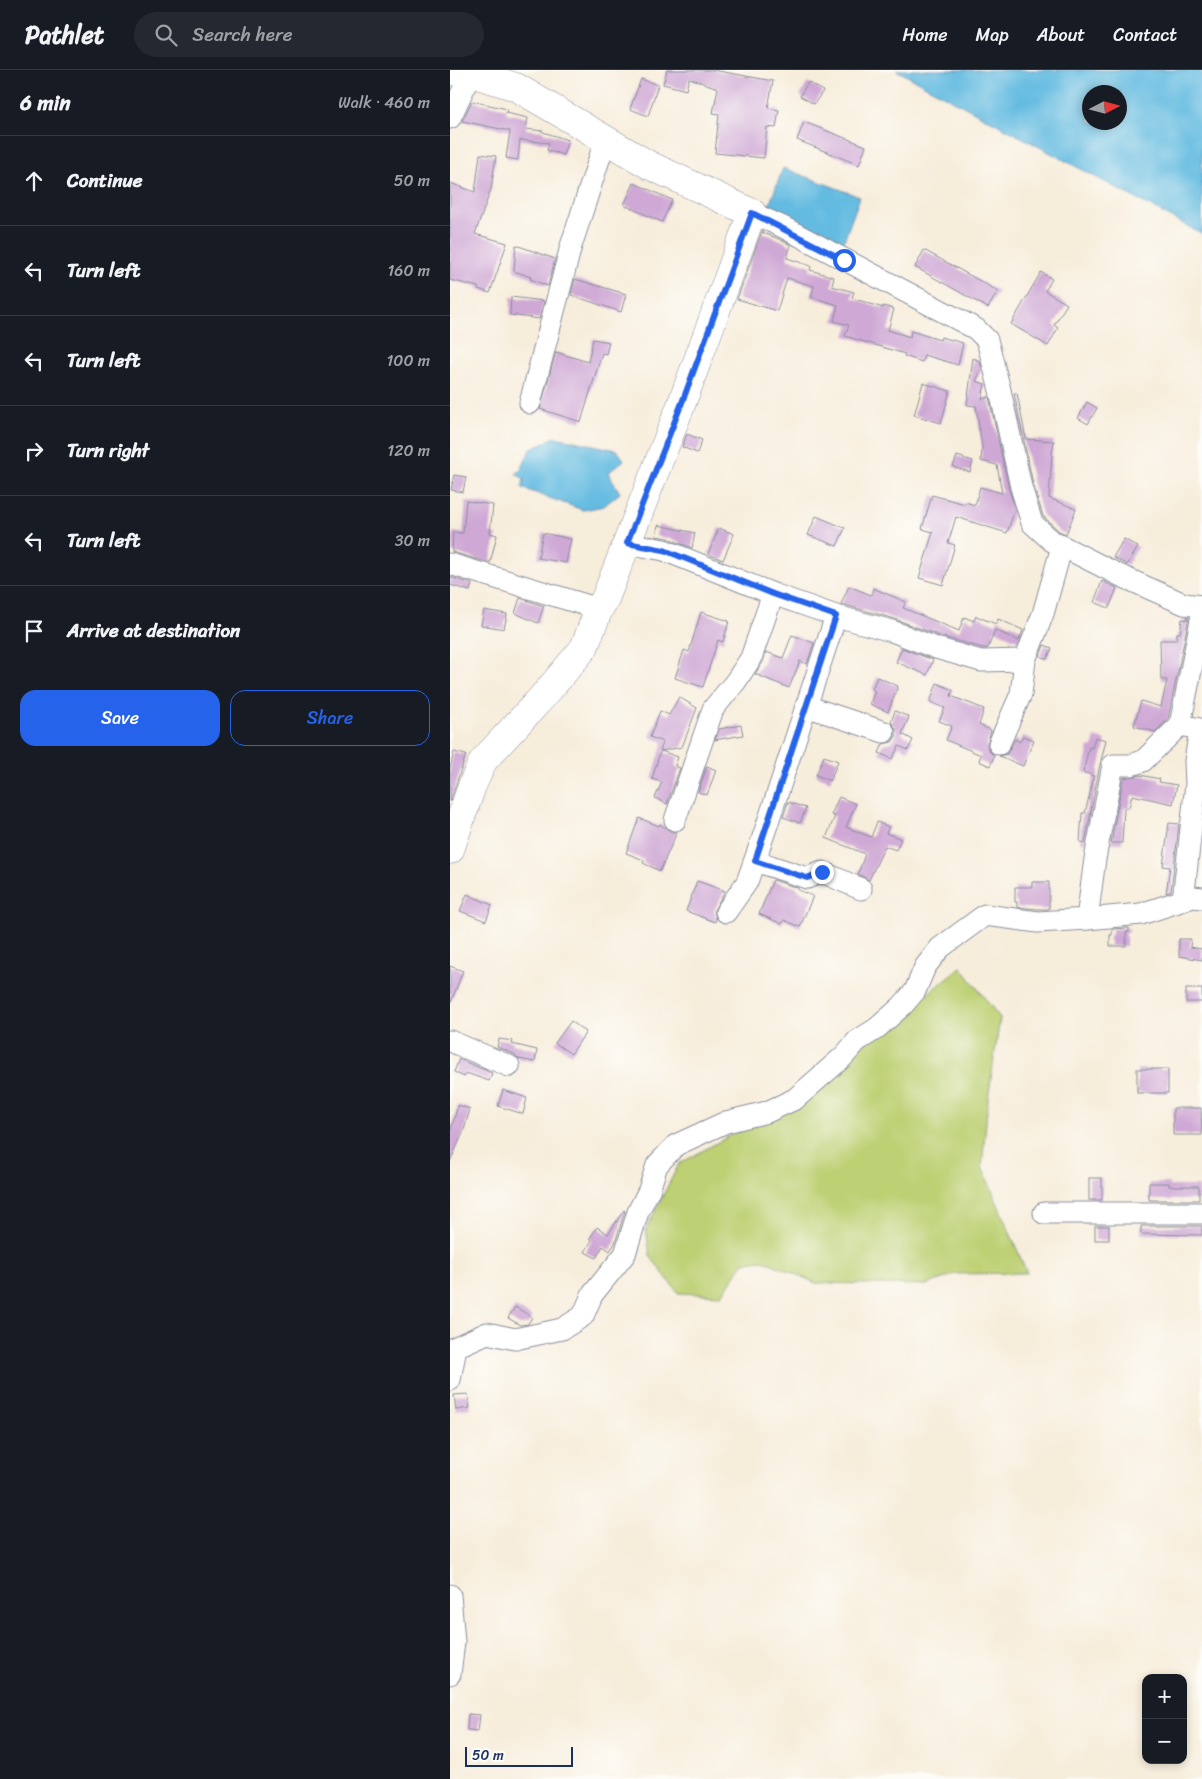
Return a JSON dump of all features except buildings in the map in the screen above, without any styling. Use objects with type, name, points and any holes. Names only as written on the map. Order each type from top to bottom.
[{"type":"main road","points":[[450,850],[482,761],[546,693],[584,648],[683,400],[752,213],[649,165],[606,138],[576,123],[516,87],[504,76],[461,72]]},
{"type":"street","points":[[450,118],[461,72]]},
{"type":"street","points":[[530,403],[571,246],[606,138]]},
{"type":"street","points":[[752,213],[783,227],[976,329],[987,340],[1021,487],[1032,523],[1052,541],[1119,574],[1193,605]]},
{"type":"street","points":[[627,543],[664,550],[773,594],[836,616],[892,631],[936,648],[980,661],[1025,660]]},
{"type":"street","points":[[999,744],[1021,694],[1025,660],[1043,614],[1062,546]]},
{"type":"street","points":[[450,564],[599,609]]},
{"type":"street","points":[[675,820],[714,709],[751,658],[773,594]]},
{"type":"street","points":[[1086,919],[1113,765],[1132,765],[1143,761],[1180,725],[1202,615]]},
{"type":"street","points":[[726,912],[747,882],[755,861],[836,616]]},
{"type":"street","points":[[806,706],[884,732]]},
{"type":"street","points":[[450,1380],[456,1347],[487,1334],[515,1339],[562,1329],[583,1316],[592,1295],[625,1254],[638,1212],[650,1190],[657,1165],[676,1145],[726,1122],[767,1112],[800,1095],[843,1058],[857,1041],[876,1029],[902,1006],[915,991],[925,967],[940,948],[985,916],[1038,922],[1086,919],[1141,914],[1192,899],[1199,785],[1195,761],[1200,729],[1180,725]]},
{"type":"street","points":[[755,861],[807,878],[822,872],[861,889]]},
{"type":"street","points":[[450,1041],[509,1066]]},
{"type":"street","points":[[1044,1213],[1202,1213]]},
{"type":"street","points":[[450,1595],[454,1642],[450,1674]]},
{"type":"green space","points":[[961,967],[1000,1018],[988,1099],[982,1167],[1027,1273],[955,1274],[927,1285],[816,1283],[763,1260],[744,1262],[722,1295],[678,1293],[650,1256],[646,1229],[679,1164],[795,1099]]},
{"type":"water","points":[[896,70],[1202,70],[1202,234]]},
{"type":"water","points":[[783,168],[860,197],[843,243],[766,214]]},
{"type":"water","points":[[555,437],[617,450],[624,460],[608,473],[620,493],[604,506],[583,510],[522,488],[524,479],[516,474],[522,468],[530,450]]},
{"type":"route","points":[[822,872],[807,878],[755,861],[836,616],[773,594],[664,550],[627,543],[683,400],[752,213],[783,227],[844,260]]}]
